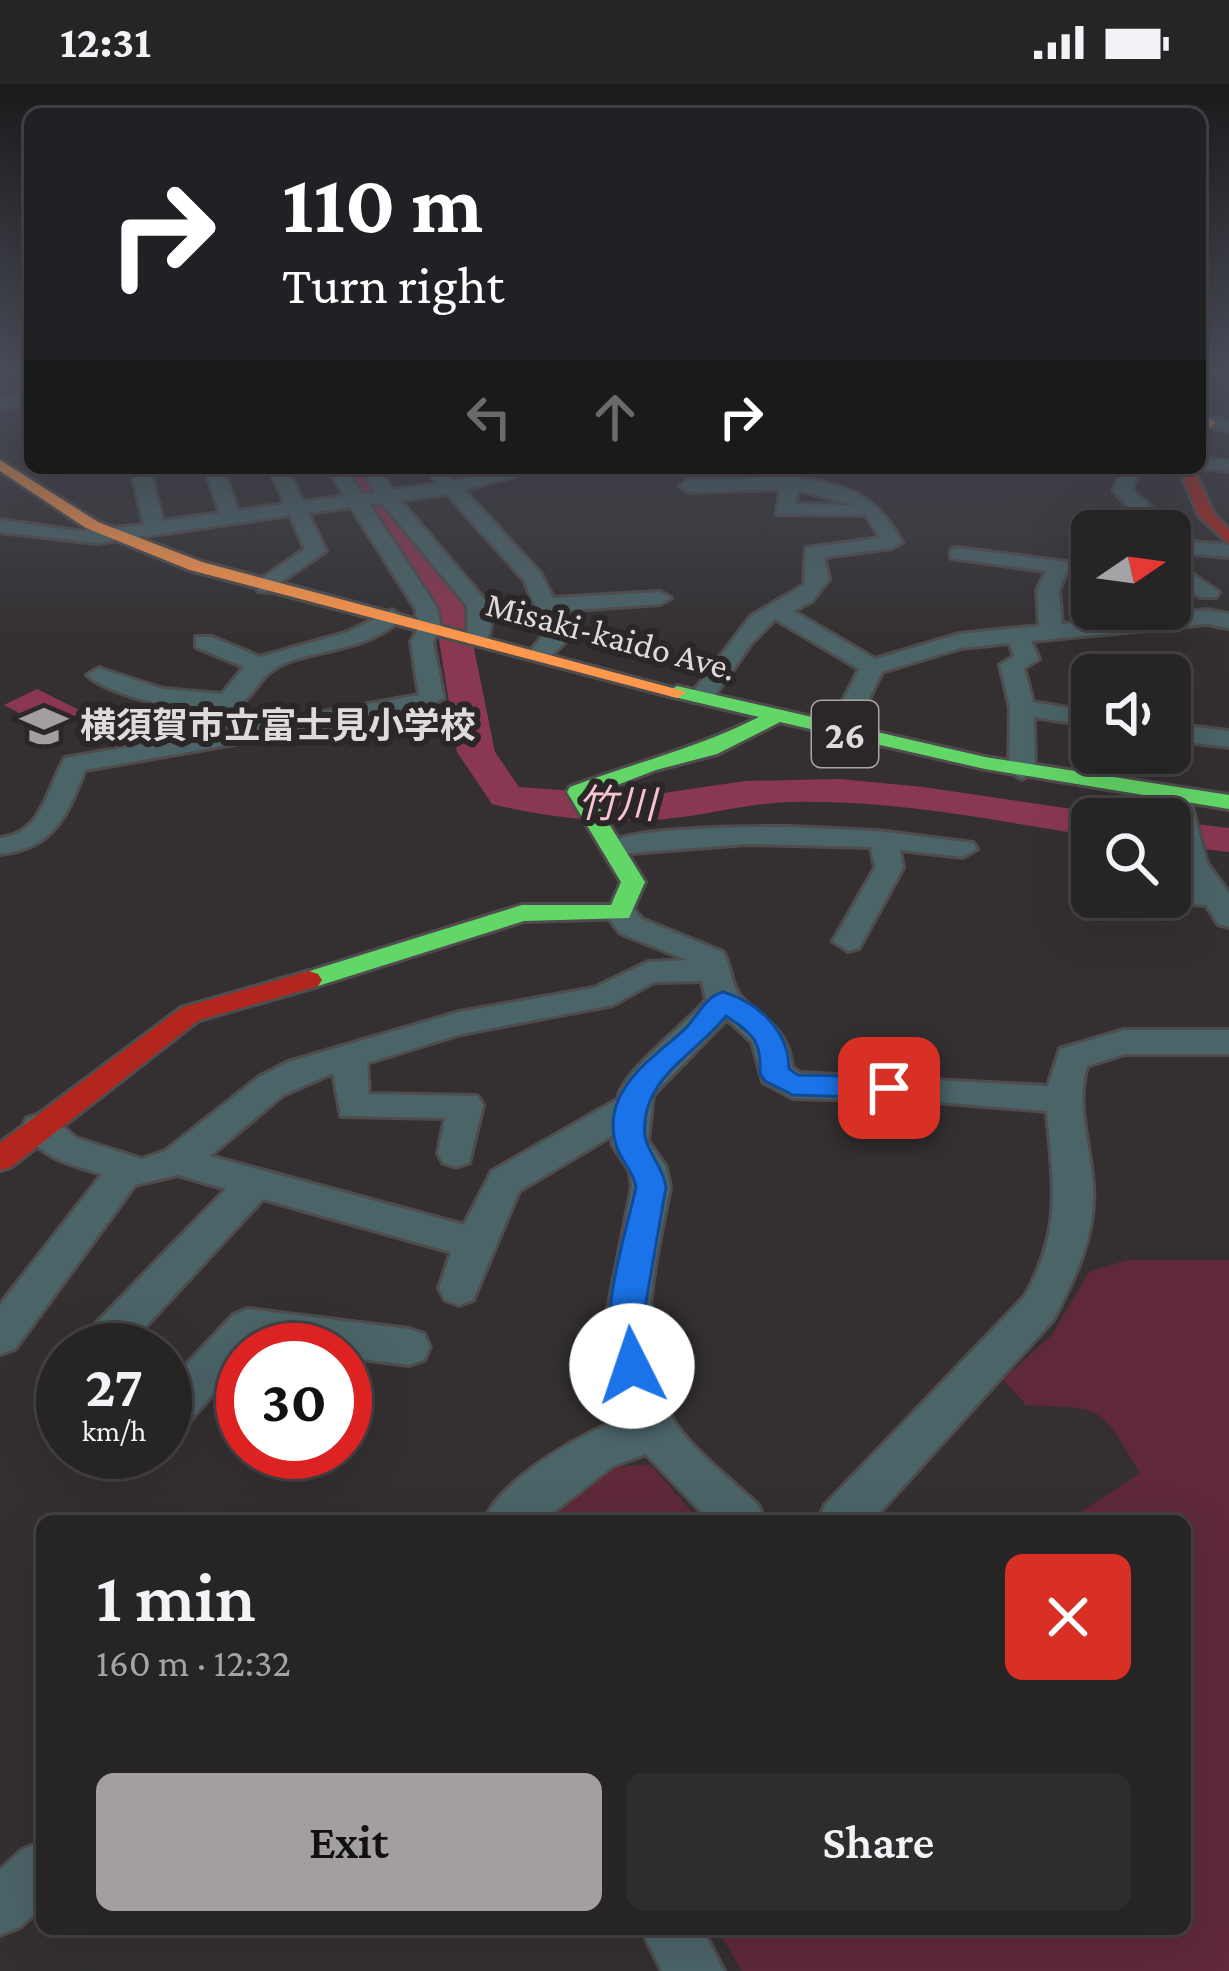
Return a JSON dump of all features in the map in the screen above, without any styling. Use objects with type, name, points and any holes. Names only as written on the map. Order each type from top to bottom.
[{"type":"main road","name":"Misaki-kaido Ave.","points":[[12,466],[91,524],[266,586],[840,732],[1022,771],[1229,802]]},
{"type":"main road","points":[[1189,474],[1207,516],[1229,538]]},
{"type":"main road","points":[[0,1159],[190,1014],[446,940],[522,913],[620,913],[633,882],[618,846],[587,814],[578,792],[649,765],[710,750],[776,716]]},
{"type":"street","points":[[142,474],[155,528]]},
{"type":"street","points":[[216,474],[231,518]]},
{"type":"street","points":[[266,586],[316,551],[281,474]]},
{"type":"street","points":[[0,846],[24,847],[46,830],[74,764],[432,698],[422,642],[430,626],[418,592],[339,474]]},
{"type":"street","points":[[374,474],[387,497],[478,604],[482,618],[472,638]]},
{"type":"street","points":[[440,474],[520,562],[546,605],[557,632],[556,640],[540,655]]},
{"type":"street","points":[[0,526],[85,540],[122,538],[155,528],[448,488],[497,474]]},
{"type":"street","points":[[1129,474],[1123,491],[1144,510]]},
{"type":"street","points":[[689,486],[791,482],[864,502],[892,542],[813,552],[818,579],[809,594],[762,618],[701,698]]},
{"type":"street","points":[[1191,548],[1229,551]]},
{"type":"street","points":[[958,554],[1059,566],[1048,590],[1051,632]]},
{"type":"street","points":[[452,573],[520,562]]},
{"type":"street","points":[[1191,581],[1208,592]]},
{"type":"street","points":[[546,605],[660,598]]},
{"type":"street","points":[[778,612],[872,667]]},
{"type":"street","points":[[99,675],[122,686],[180,698],[227,700],[240,692],[260,665],[308,647],[354,639],[392,617]]},
{"type":"street","points":[[840,732],[872,667],[958,641],[1207,617],[1229,621]]},
{"type":"street","points":[[1018,638],[1027,659],[1012,665],[1022,708],[1022,771]]},
{"type":"street","points":[[204,641],[260,665]]},
{"type":"street","points":[[1022,708],[1071,716]]},
{"type":"street","points":[[1191,734],[1229,739]]},
{"type":"street","points":[[1176,796],[1193,863],[1223,907]]},
{"type":"street","points":[[618,846],[680,838],[884,841],[962,849]]},
{"type":"street","points":[[848,941],[889,868],[884,841]]},
{"type":"street","points":[[1191,899],[1223,907]]},
{"type":"street","points":[[620,913],[631,926],[712,958],[718,986],[696,1035],[636,1090],[630,1144],[648,1167],[651,1187],[626,1319],[632,1366],[656,1433],[736,1515]]},
{"type":"street","points":[[40,1127],[64,1148],[142,1173],[178,1161],[271,1086],[300,1071],[459,1023],[602,998],[648,972],[718,986],[763,1027],[775,1050],[775,1073],[793,1085],[937,1089],[1063,1100]]},
{"type":"street","points":[[847,1515],[1040,1308],[1058,1274],[1075,1194],[1063,1100],[1063,1080],[1072,1058],[1124,1042],[1229,1042]]},
{"type":"street","points":[[349,1056],[353,1107],[465,1105],[456,1153]]},
{"type":"street","points":[[459,1288],[474,1243],[505,1181],[515,1171],[632,1107]]},
{"type":"street","points":[[178,1161],[474,1243]]},
{"type":"street","points":[[0,1336],[127,1169]]},
{"type":"street","points":[[123,1323],[254,1184]]},
{"type":"street","points":[[192,1388],[247,1328],[409,1346]]},
{"type":"street","points":[[514,1515],[570,1468],[641,1431],[656,1433]]},
{"type":"street","points":[[0,1907],[36,1875]]},
{"type":"street","points":[[673,1935],[695,1971]]},
{"type":"shaded area","points":[[37,689],[83,712],[49,729],[4,705]]},
{"type":"shaded area","points":[[1127,1260],[1229,1260],[1229,1971],[742,1971],[721,1935],[1191,1935],[1191,1515],[1076,1515],[1140,1473],[1098,1415],[1026,1405],[1003,1379],[1052,1335],[1089,1272]]},
{"type":"shaded area","points":[[650,1464],[695,1515],[544,1515],[585,1470]]},
{"type":"waterway","name":"竹川","points":[[362,474],[428,567],[450,609],[476,752],[506,796],[620,809],[666,807],[753,792],[839,791],[923,798],[1071,821]]},
{"type":"waterway","name":"竹川","points":[[1191,835],[1229,840]]},
{"type":"traffic: fast","points":[[677,692],[985,763],[1229,802]]},
{"type":"traffic: fast","points":[[309,980],[522,913],[620,913],[633,882],[578,792],[649,765],[710,750],[776,716]]},
{"type":"traffic: slow","points":[[0,464],[92,525],[196,566],[677,692]]},
{"type":"traffic: jam","points":[[1189,474],[1207,516],[1229,539]]},
{"type":"traffic: jam","points":[[0,1159],[190,1014],[309,980]]},
{"type":"place","name":"横須賀市立富士見小学校","points":[[44,726]]},
{"type":"route","points":[[632,1366],[626,1319],[651,1187],[648,1167],[630,1144],[632,1107],[636,1090],[658,1065],[696,1035],[723,1001],[763,1027],[775,1050],[775,1073],[793,1085],[889,1088]]}]
